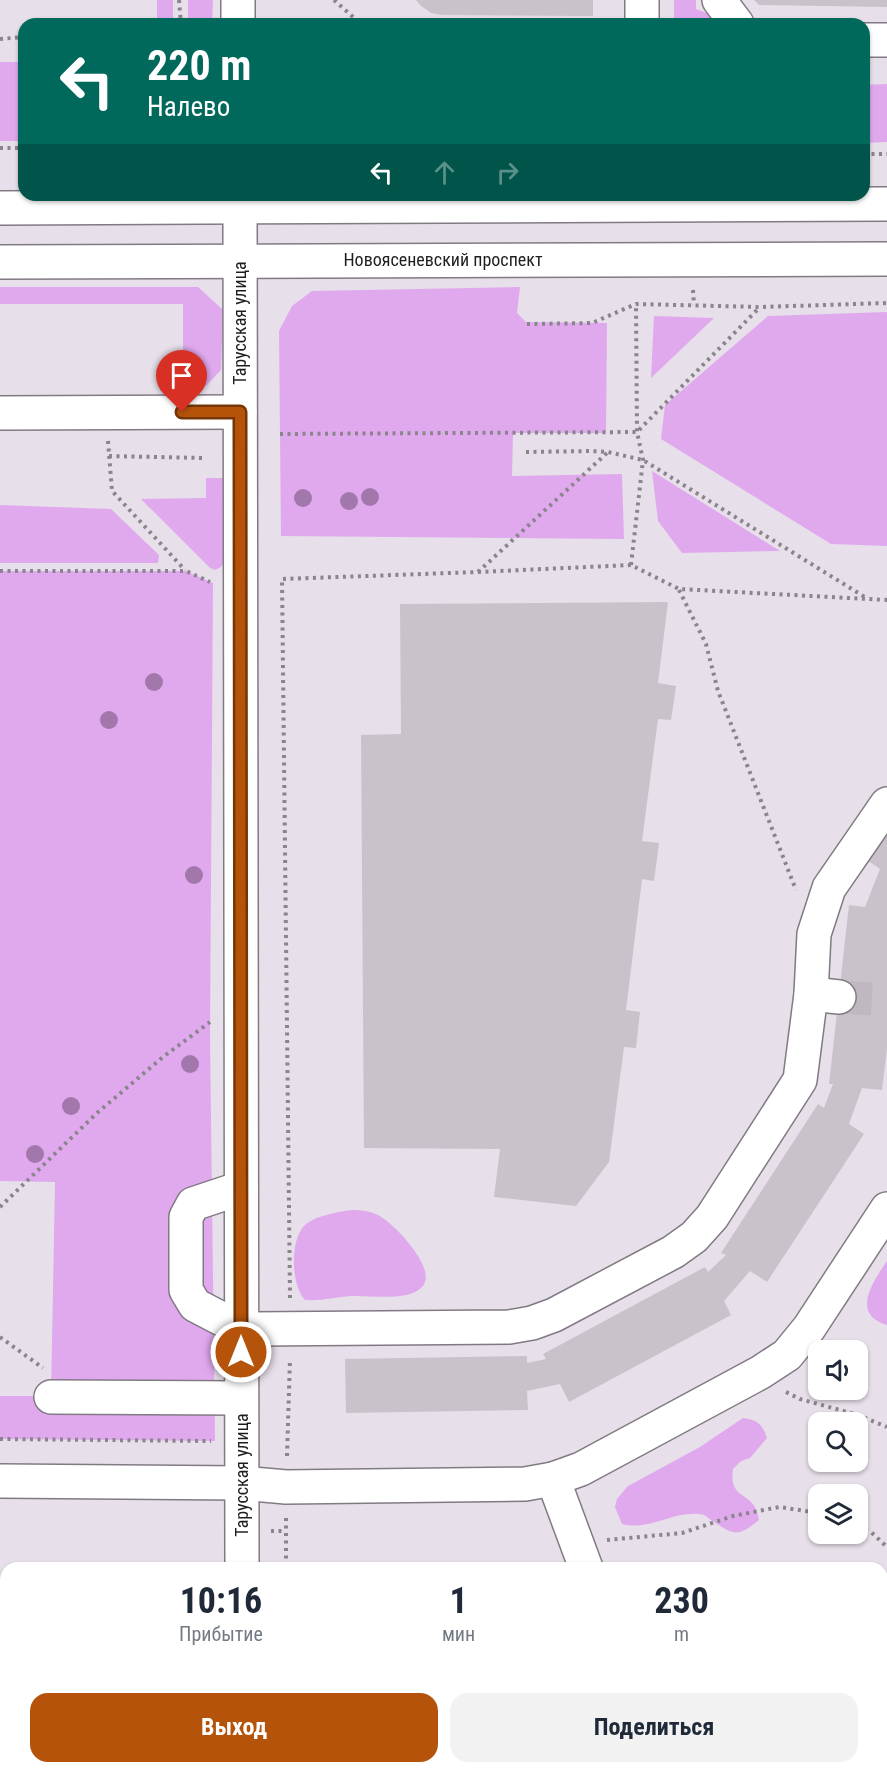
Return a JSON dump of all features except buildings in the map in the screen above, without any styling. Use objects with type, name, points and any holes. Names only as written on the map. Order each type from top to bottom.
[{"type":"main road","points":[[238,0],[238,18]]},
{"type":"main road","points":[[642,0],[642,18]]},
{"type":"main road","points":[[719,0],[732,18]]},
{"type":"main road","points":[[870,40],[887,40]]},
{"type":"main road","points":[[0,208],[240,201]]},
{"type":"main road","name":"Тарусская улица","points":[[240,201],[242,1398],[229,1483],[241,1562]]},
{"type":"main road","points":[[705,201],[887,204]]},
{"type":"main road","name":"Новоясеневский проспект","points":[[0,262],[887,259]]},
{"type":"main road","points":[[0,413],[240,412]]},
{"type":"main road","points":[[241,1188],[193,1204],[186,1217],[186,1290],[195,1305],[241,1329],[509,1327],[532,1323],[554,1315],[673,1252],[694,1237],[712,1217],[800,1080],[825,996],[814,934],[829,888],[887,804]]},
{"type":"main road","points":[[0,1481],[229,1483],[286,1487],[525,1484],[553,1479],[581,1469],[761,1372],[787,1354],[809,1328],[887,1209]]},
{"type":"main road","points":[[51,1385],[242,1398]]},
{"type":"main road","points":[[553,1479],[581,1555]]},
{"type":"path","points":[[179,0],[180,18]]},
{"type":"path","points":[[334,0],[354,18]]},
{"type":"path","points":[[0,39],[18,38]]},
{"type":"path","points":[[0,148],[18,148]]},
{"type":"path","points":[[870,154],[887,154]]},
{"type":"path","points":[[693,289],[694,305]]},
{"type":"path","points":[[527,324],[592,323],[636,304],[760,307],[887,303]]},
{"type":"path","points":[[631,565],[644,460],[637,432],[636,304]]},
{"type":"path","points":[[280,434],[637,432],[760,307]]},
{"type":"path","points":[[107,412],[112,491],[186,571],[213,583],[213,571]]},
{"type":"path","points":[[526,452],[608,452],[644,460],[869,600]]},
{"type":"path","points":[[478,572],[608,452]]},
{"type":"path","points":[[109,456],[203,458]]},
{"type":"path","points":[[286,1562],[291,1329],[282,579],[631,565],[679,589],[887,600]]},
{"type":"path","points":[[0,571],[186,571]]},
{"type":"path","points":[[679,589],[706,644],[718,691],[814,934]]},
{"type":"path","points":[[0,1207],[97,1113],[163,1057],[211,1022],[210,1029]]},
{"type":"path","points":[[0,1337],[51,1385]]},
{"type":"path","points":[[761,1372],[784,1391],[800,1399],[858,1415],[887,1427]]},
{"type":"path","points":[[0,1438],[215,1441],[229,1483]]},
{"type":"path","points":[[581,1555],[682,1533],[733,1516],[779,1507],[808,1511]]},
{"type":"path","points":[[868,1531],[887,1547]]},
{"type":"shaded area","points":[[157,0],[173,0],[173,18],[157,18]]},
{"type":"shaded area","points":[[188,0],[213,0],[212,18],[188,18]]},
{"type":"shaded area","points":[[674,0],[696,0],[696,9],[720,18],[674,18]]},
{"type":"shaded area","points":[[0,62],[18,62],[18,141],[0,141]]},
{"type":"shaded area","points":[[887,84],[887,142],[870,143],[870,85]]},
{"type":"shaded area","points":[[0,287],[198,287],[223,310],[221,370],[206,386],[183,382],[183,304],[0,304]]},
{"type":"shaded area","points":[[520,287],[517,313],[526,322],[607,323],[606,433],[513,433],[512,476],[622,474],[624,539],[281,536],[279,331],[292,306],[312,291]]},
{"type":"shaded area","points":[[887,312],[887,546],[831,544],[661,439],[665,405],[768,316]]},
{"type":"shaded area","points":[[654,316],[714,318],[651,378]]},
{"type":"shaded area","points":[[652,471],[780,551],[682,553],[658,521]]},
{"type":"shaded area","points":[[206,478],[223,478],[225,560],[221,567],[215,570],[210,568],[141,499],[206,498]]},
{"type":"shaded area","points":[[0,505],[111,509],[159,555],[158,563],[0,563]]},
{"type":"shaded area","points":[[0,571],[186,571],[213,583],[210,1036],[215,1441],[0,1439],[0,1396],[51,1396],[55,1182],[0,1181]]},
{"type":"shaded area","points":[[352,1210],[378,1215],[394,1227],[420,1259],[426,1279],[422,1287],[408,1295],[305,1300],[297,1284],[294,1262],[297,1240],[301,1231],[306,1224],[316,1218]]},
{"type":"shaded area","points":[[887,1261],[887,1325],[876,1320],[869,1313],[867,1305],[871,1288]]},
{"type":"shaded area","points":[[743,1418],[759,1424],[767,1438],[750,1458],[741,1461],[733,1469],[734,1487],[753,1504],[759,1520],[740,1532],[725,1529],[699,1514],[680,1515],[642,1525],[622,1524],[615,1507],[617,1499],[628,1486],[700,1447]]},
{"type":"tunnel","points":[[839,997],[887,1000]]},
{"type":"route","points":[[182,412],[240,412],[241,1352]]}]
